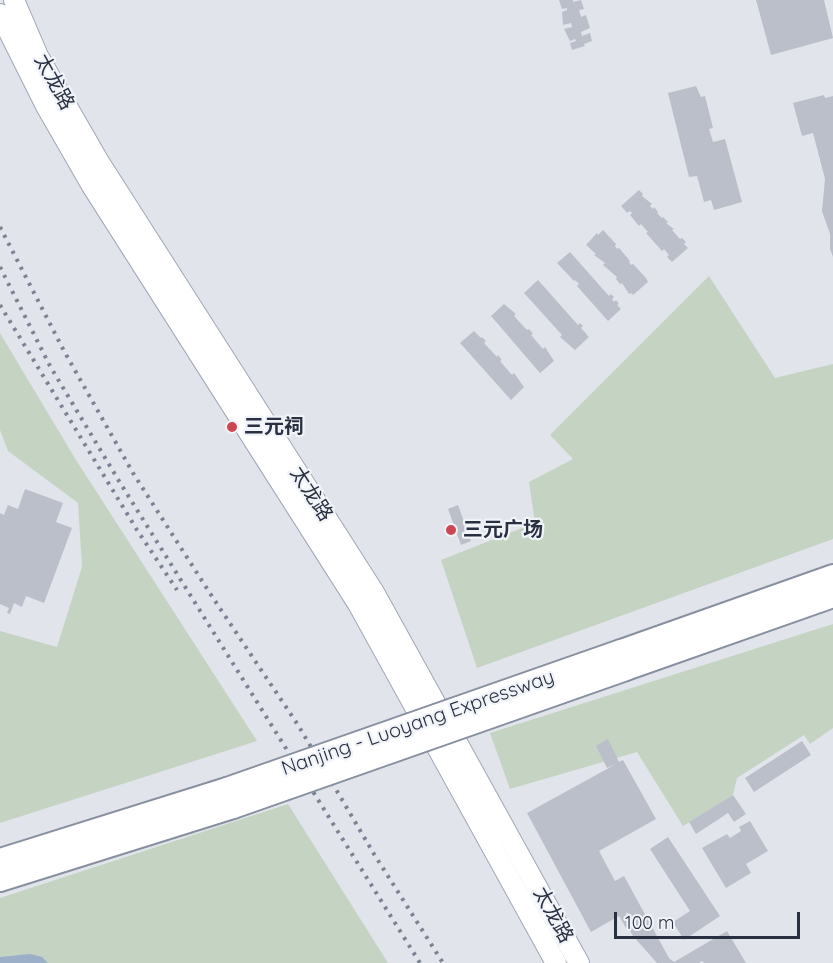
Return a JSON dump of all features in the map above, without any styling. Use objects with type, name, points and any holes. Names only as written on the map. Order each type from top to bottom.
[{"type":"highway","name":"Nanjing - Luoyang Expressway","points":[[623,660],[833,576]]},
{"type":"highway","name":"Nanjing - Luoyang Expressway","points":[[0,880],[623,660],[833,596]]},
{"type":"highway","name":"Nanjing - Luoyang Expressway","points":[[0,861],[230,798]]},
{"type":"main road","name":"太龙路","points":[[14,0],[38,56],[99,162],[375,594],[579,963]]},
{"type":"main road","name":"太龙路","points":[[0,14],[46,106],[92,186],[358,604],[556,963]]},
{"type":"green space","points":[[709,276],[775,378],[833,364],[833,539],[477,668],[441,560],[535,523],[529,482],[573,459],[550,435]]},
{"type":"green space","points":[[0,333],[76,460],[257,741],[0,823],[0,631],[57,647],[82,567],[78,503],[8,451],[0,430]]},
{"type":"green space","points":[[833,624],[833,728],[810,744],[804,735],[737,778],[733,795],[683,826],[637,752],[510,789],[490,733]]},
{"type":"green space","points":[[288,804],[388,963],[0,963],[0,898]]},
{"type":"water","points":[[30,954],[42,957],[48,963],[0,963],[0,957]]},
{"type":"building","points":[[559,0],[573,0],[573,2],[581,0],[584,9],[579,10],[581,17],[586,15],[590,28],[581,32],[582,36],[590,33],[592,41],[584,44],[585,46],[572,50],[570,43],[576,41],[575,39],[570,41],[564,29],[572,27],[571,23],[563,25],[562,12],[567,8],[562,9]]},
{"type":"building","points":[[756,0],[824,0],[833,38],[771,55]]},
{"type":"building","points":[[696,86],[701,97],[705,96],[713,128],[709,129],[713,142],[725,139],[742,202],[714,210],[711,200],[704,202],[697,176],[689,177],[668,93]]},
{"type":"building","points":[[824,95],[825,98],[833,96],[833,257],[830,249],[830,234],[822,211],[825,179],[813,133],[802,136],[793,103]]},
{"type":"building","points":[[639,190],[642,196],[652,204],[650,206],[653,209],[654,207],[657,213],[668,222],[666,223],[674,229],[672,230],[680,239],[686,242],[684,244],[688,248],[672,262],[664,249],[662,251],[641,224],[639,226],[630,215],[632,213],[630,211],[627,213],[621,206]]},
{"type":"building","points":[[603,230],[616,244],[617,249],[619,248],[631,265],[633,264],[648,282],[633,295],[629,294],[622,283],[620,284],[616,279],[617,277],[603,265],[605,263],[586,245]]},
{"type":"building","points":[[570,252],[609,296],[611,294],[614,297],[612,299],[614,302],[616,300],[619,304],[617,305],[621,309],[608,321],[577,286],[579,284],[557,263]]},
{"type":"building","points":[[538,280],[578,325],[580,323],[583,326],[581,328],[589,337],[575,350],[560,337],[562,335],[524,293]]},
{"type":"building","points":[[504,304],[516,314],[514,316],[527,330],[529,329],[533,334],[531,335],[543,349],[545,347],[554,361],[540,373],[491,316]]},
{"type":"building","points":[[474,331],[486,341],[484,343],[497,357],[498,355],[502,360],[500,361],[512,375],[514,373],[524,387],[511,400],[460,343]]},
{"type":"building","points":[[25,489],[63,503],[56,522],[72,528],[44,603],[26,596],[22,607],[14,603],[10,614],[7,613],[9,608],[0,604],[0,513],[4,515],[8,505],[18,509]]},
{"type":"building","points":[[458,505],[471,541],[461,545],[448,509]]},
{"type":"building","points":[[608,739],[619,762],[623,760],[656,819],[599,851],[615,881],[624,876],[669,958],[674,962],[727,931],[746,963],[704,963],[702,961],[699,963],[657,963],[628,927],[626,928],[619,916],[591,932],[527,813],[616,764],[607,768],[596,746]]},
{"type":"building","points":[[802,741],[811,755],[754,792],[745,778]]},
{"type":"building","points":[[733,795],[746,814],[734,822],[728,813],[696,834],[689,822]]},
{"type":"building","points":[[750,821],[768,851],[746,864],[751,873],[726,888],[702,848],[727,834],[730,838],[741,831],[739,827]]},
{"type":"building","points":[[668,837],[720,916],[684,940],[673,922],[690,911],[650,849]]},
{"type":"railway","points":[[0,227],[64,351],[133,473],[298,725],[374,854],[443,963]]},
{"type":"railway","points":[[0,267],[50,366],[119,481],[420,963]]},
{"type":"railway","points":[[0,305],[137,530],[177,590]]},
{"type":"place","name":"三元祠","points":[[232,427]]},
{"type":"place","name":"三元广场","points":[[451,530]]}]
